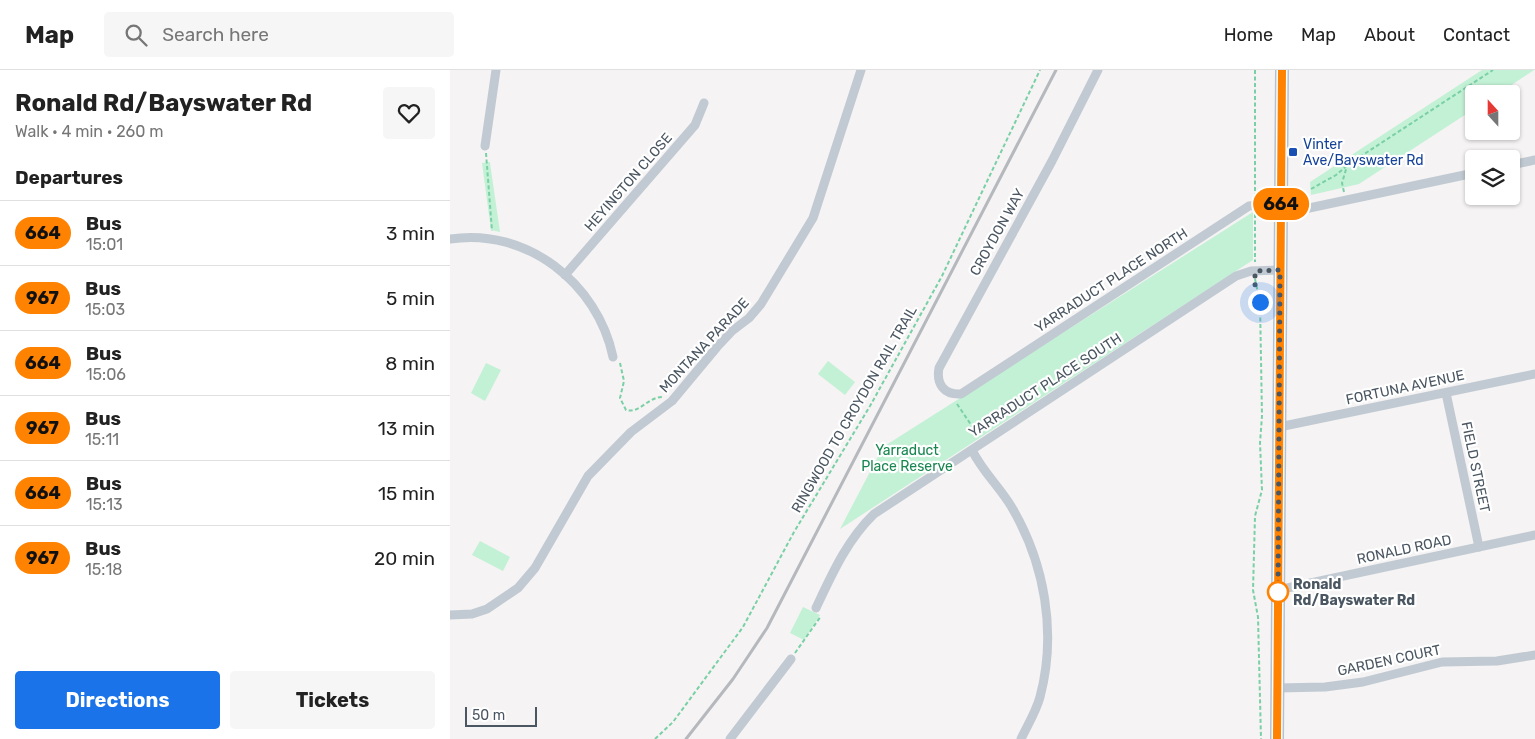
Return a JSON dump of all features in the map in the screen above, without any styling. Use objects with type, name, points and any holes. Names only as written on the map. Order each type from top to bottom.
[{"type":"main road","points":[[1277,739],[1282,70]]},
{"type":"street","points":[[485,146],[494,70]]},
{"type":"street","name":"MONTANA PARADE","points":[[450,615],[472,614],[487,609],[518,588],[535,568],[588,476],[631,432],[672,401],[717,347],[732,331],[750,318],[761,304],[813,218],[861,70]]},
{"type":"street","name":"CROYDON WAY","points":[[958,394],[942,388],[938,382],[938,368],[1052,161],[1098,70]]},
{"type":"street","name":"HEYINGTON CLOSE","points":[[565,275],[695,125],[704,103]]},
{"type":"street","points":[[1520,163],[1535,160]]},
{"type":"street","name":"YARRADUCT PLACE NORTH","points":[[958,394],[1249,206],[1281,208],[1345,200],[1465,175]]},
{"type":"street","points":[[450,239],[493,240],[536,254],[565,275],[580,288],[594,307],[605,328],[613,358]]},
{"type":"street","name":"YARRADUCT PLACE SOUTH","points":[[816,608],[858,529],[874,514],[1236,276],[1256,271],[1280,270]]},
{"type":"street","name":"FORTUNA AVENUE","points":[[1280,427],[1535,374]]},
{"type":"street","name":"FIELD STREET","points":[[1446,393],[1479,547]]},
{"type":"street","points":[[972,450],[1010,505],[1026,534],[1037,560],[1044,587],[1048,626],[1044,677],[1039,700],[1021,739]]},
{"type":"street","name":"RONALD ROAD","points":[[1278,590],[1535,535]]},
{"type":"street","name":"GARDEN COURT","points":[[1277,688],[1325,688],[1363,682],[1442,662],[1497,661],[1535,655]]},
{"type":"street","points":[[730,739],[791,659]]},
{"type":"path","name":"RINGWOOD TO CROYDON RAIL TRAIL","points":[[655,739],[673,722],[743,627],[794,532],[870,406],[942,276],[1040,70]]},
{"type":"path","points":[[1255,70],[1256,271],[1254,281],[1260,302],[1262,490],[1255,516],[1253,590],[1258,617],[1261,739]]},
{"type":"path","points":[[1310,188],[1336,175],[1348,164],[1493,70]]},
{"type":"path","points":[[485,146],[493,240]]},
{"type":"path","points":[[1345,200],[1342,183],[1348,164]]},
{"type":"path","points":[[613,358],[619,361],[623,373],[620,398],[626,410],[634,410],[651,398],[658,396],[672,401]]},
{"type":"path","points":[[958,394],[958,405],[983,442]]},
{"type":"path","points":[[791,659],[824,613],[816,608]]},
{"type":"green space","points":[[1482,70],[1534,70],[1512,85],[1465,85],[1465,115],[1359,184],[1311,195],[1310,182]]},
{"type":"green space","points":[[490,162],[500,232],[491,230],[482,163]]},
{"type":"green space","name":"Yarraduct Place Reserve","points":[[1253,212],[1253,260],[840,529],[883,447]]},
{"type":"green space","points":[[828,361],[855,382],[845,395],[818,374]]},
{"type":"green space","points":[[486,363],[501,370],[485,401],[471,393]]},
{"type":"green space","points":[[480,541],[510,557],[503,571],[472,555]]},
{"type":"green space","points":[[803,607],[820,615],[804,640],[790,633]]},
{"type":"railway","points":[[686,739],[733,679],[767,628],[1056,70]]},
{"type":"bus line","name":"664","points":[[1277,739],[1282,70]]},
{"type":"place","name":"Vinter Ave/Bayswater Rd","points":[[1293,152]]},
{"type":"place","name":"Ronald Rd/Bayswater Rd","points":[[1278,592]]},
{"type":"route","points":[[1260,302],[1254,281],[1256,271],[1280,270],[1278,592]]}]
